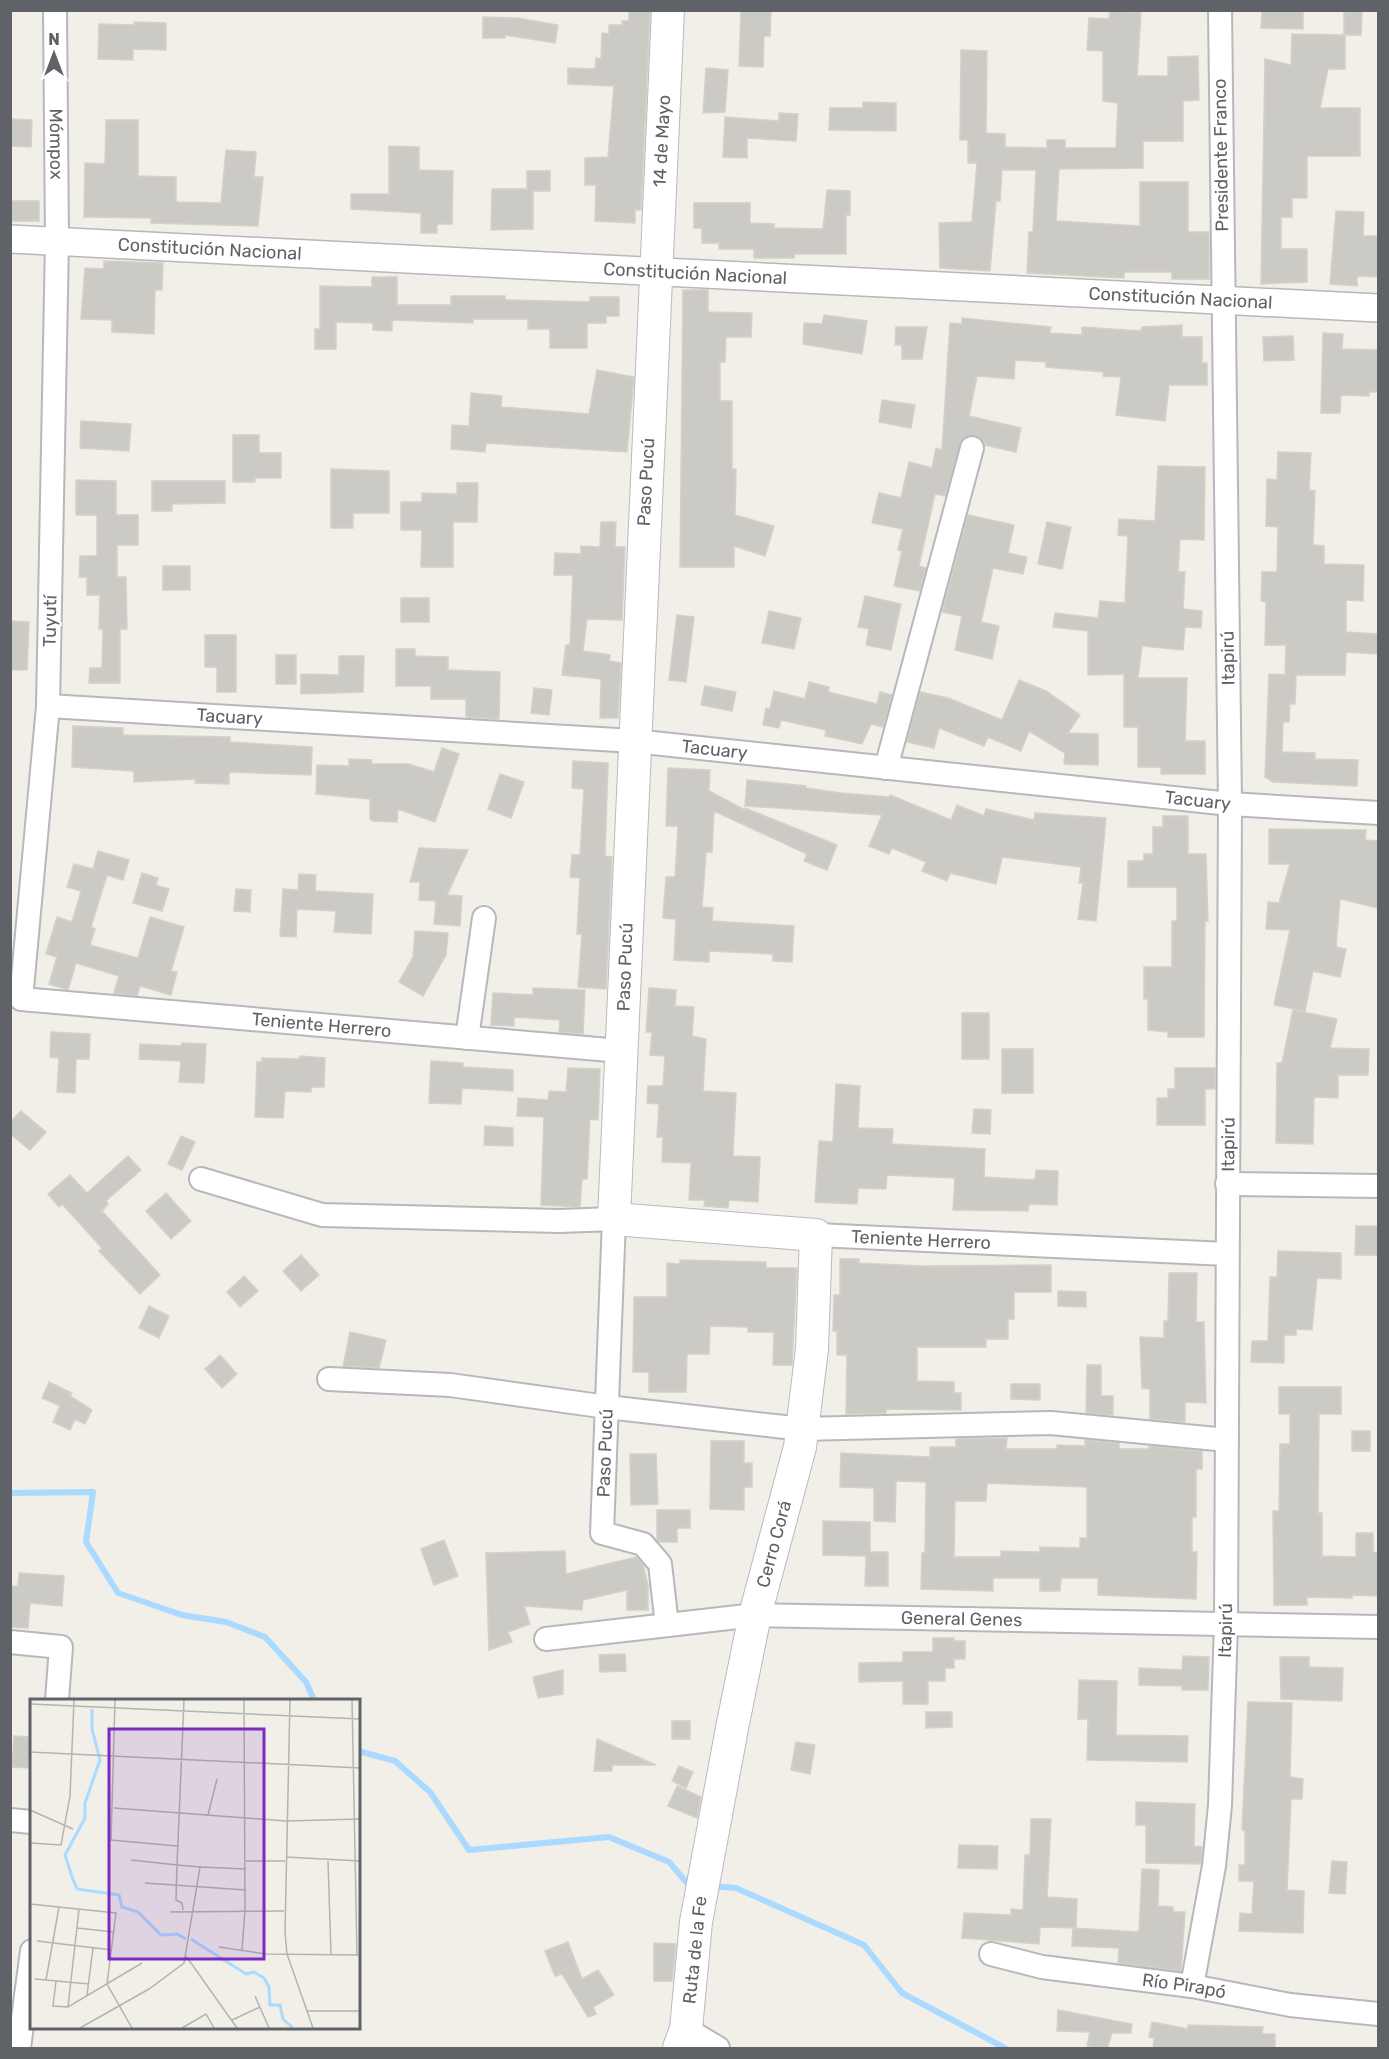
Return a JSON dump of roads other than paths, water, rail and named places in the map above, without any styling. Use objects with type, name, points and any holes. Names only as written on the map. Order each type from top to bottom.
[{"type":"main road","name":"14 de Mayo","points":[[656,272],[668,10]]},
{"type":"main road","name":"Paso Pucú","points":[[614,1219],[656,272]]},
{"type":"main road","name":"Teniente Herrero","points":[[614,1219],[816,1234]]},
{"type":"main road","name":"Cerro Corá","points":[[707,1850],[755,1615],[802,1429],[812,1349],[816,1234]]},
{"type":"main road","name":"Ruta de la Fe","points":[[682,2039],[707,1850]]},
{"type":"street","name":"Mómpox","points":[[55,10],[57,242]]},
{"type":"street","name":"Presidente Franco","points":[[1220,10],[1223,300]]},
{"type":"street","name":"Constitución Nacional","points":[[10,239],[1378,308]]},
{"type":"street","name":"Tuyutí","points":[[21,999],[48,706],[57,242]]},
{"type":"street","name":"Itapirú","points":[[1192,1986],[1214,1866],[1220,1805],[1226,1624],[1230,804],[1223,300]]},
{"type":"street","points":[[886,768],[972,448]]},
{"type":"street","name":"Tacuary","points":[[48,706],[634,741],[1230,804],[1378,813]]},
{"type":"street","points":[[466,1038],[484,918]]},
{"type":"street","name":"Teniente Herrero","points":[[21,999],[621,1051]]},
{"type":"street","points":[[201,1179],[322,1215],[559,1221],[614,1219]]},
{"type":"street","points":[[1227,1184],[1378,1186]]},
{"type":"street","name":"Paso Pucú","points":[[614,1219],[602,1533],[643,1544],[660,1563],[667,1625]]},
{"type":"street","name":"Teniente Herrero","points":[[816,1234],[1227,1254]]},
{"type":"street","points":[[329,1378],[450,1385],[607,1407],[802,1429],[1051,1424],[1227,1440]]},
{"type":"street","name":"General Genes","points":[[546,1639],[755,1615],[1378,1627]]},
{"type":"street","points":[[10,1642],[61,1647],[57,1699]]},
{"type":"street","points":[[10,1820],[30,1822]]},
{"type":"street","name":"Río Pirapó","points":[[991,1954],[1042,1967],[1192,1986],[1290,2005],[1378,2014]]},
{"type":"street","points":[[19,2049],[19,1986],[30,1956]]},
{"type":"street","points":[[682,2039],[718,2049]]},
{"type":"waterway","points":[[10,1493],[93,1492],[86,1542],[118,1593],[182,1615],[226,1622],[265,1637],[306,1682],[314,1699]]},
{"type":"waterway","points":[[360,1752],[395,1761],[430,1792],[469,1850],[609,1837],[669,1862],[688,1884],[695,1885]]},
{"type":"waterway","points":[[711,1886],[736,1888],[864,1945],[902,1993],[1005,2048]]}]
